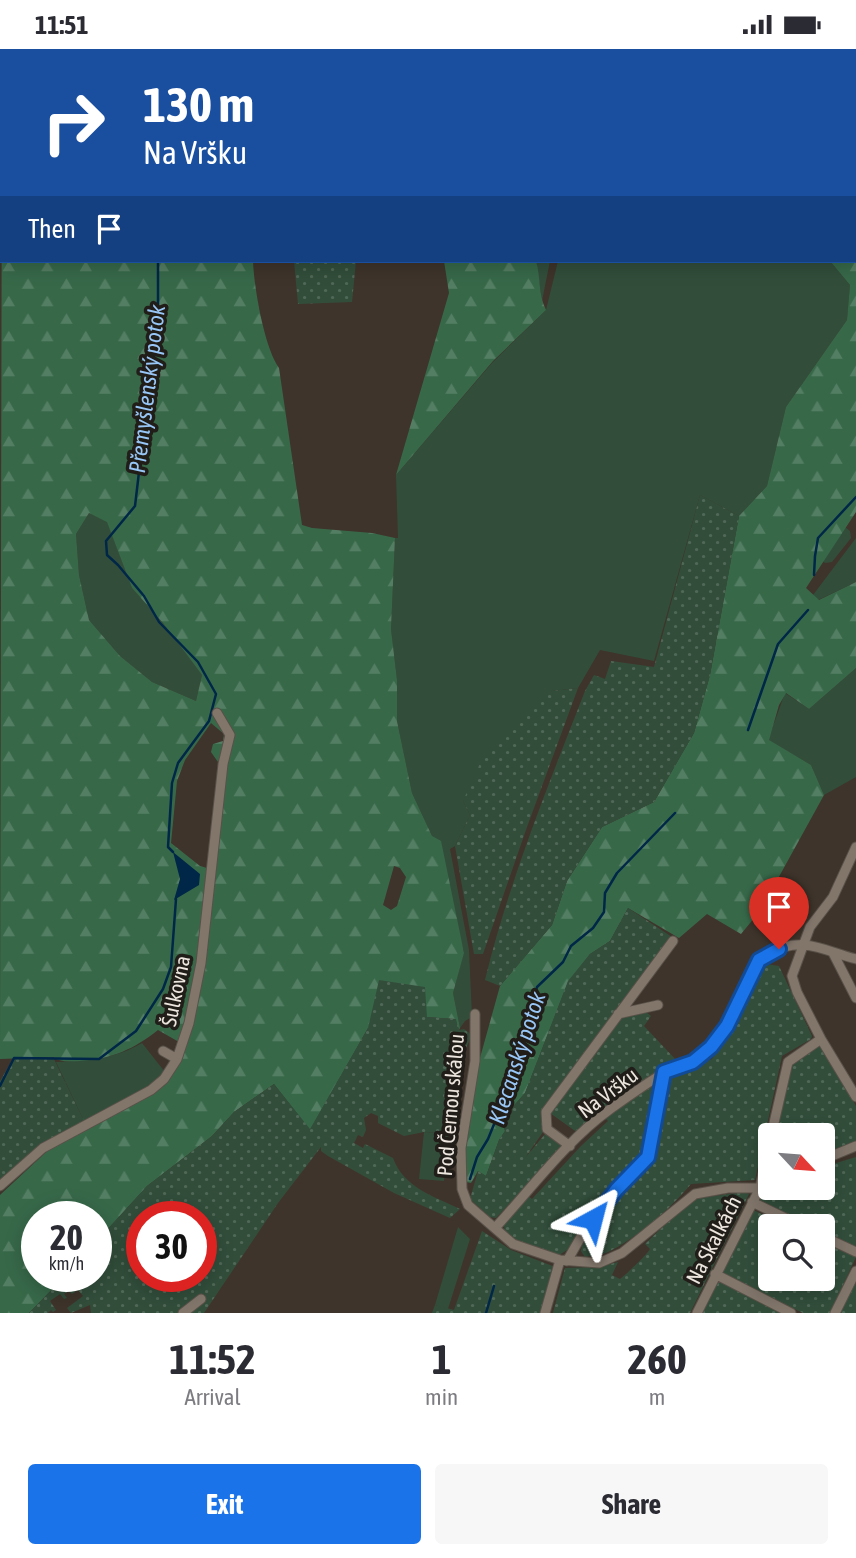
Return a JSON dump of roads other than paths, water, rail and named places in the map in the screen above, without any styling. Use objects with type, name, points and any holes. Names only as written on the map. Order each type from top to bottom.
[{"type":"street","name":"Šulkovna","points":[[0,1185],[43,1147],[151,1090],[164,1079],[177,1059],[189,1023],[201,963],[223,765],[230,736],[217,713]]},
{"type":"street","points":[[856,849],[833,897],[810,927],[792,976],[797,992],[821,1039],[856,1097]]},
{"type":"street","name":"Na Vršku","points":[[570,1146],[547,1129],[546,1112],[673,941]]},
{"type":"street","points":[[803,943],[856,959]]},
{"type":"street","name":"Na Vršku","points":[[495,1228],[570,1146],[606,1112],[664,1072],[693,1062],[711,1047],[727,1026],[759,960],[779,949],[803,943]]},
{"type":"street","points":[[833,953],[856,998]]},
{"type":"street","points":[[618,1014],[658,1005]]},
{"type":"street","name":"Pod Černou skálou","points":[[475,1014],[475,1061],[464,1123],[462,1189],[468,1205],[513,1244],[563,1260],[599,1263],[622,1253],[695,1193],[728,1188],[758,1188]]},
{"type":"street","points":[[774,1123],[788,1062],[821,1039]]},
{"type":"street","points":[[163,1051],[177,1059]]},
{"type":"street","points":[[545,1313],[563,1260],[617,1189],[648,1157],[664,1072]]},
{"type":"street","points":[[835,1155],[856,1146]]},
{"type":"street","name":"Na Skalkách","points":[[697,1313],[758,1192]]},
{"type":"street","points":[[752,1202],[777,1214]]},
{"type":"street","points":[[835,1242],[856,1252]]},
{"type":"street","points":[[835,1313],[856,1271]]},
{"type":"street","points":[[715,1275],[791,1313]]},
{"type":"street","points":[[183,1313],[201,1299]]},
{"type":"water","points":[[173,852],[200,874],[199,885],[174,900],[180,879]]},
{"type":"waterway","name":"Přemyšlenský potok","points":[[158,263],[158,338],[138,427],[139,472],[135,506],[106,541],[107,555],[144,596],[159,622],[198,662],[216,694],[209,721],[178,763],[172,783],[168,847],[173,852]]},
{"type":"waterway","name":"Klecanský potok","points":[[814,575],[818,538],[856,497]]},
{"type":"waterway","name":"Klecanský potok","points":[[748,730],[778,644],[808,610]]},
{"type":"waterway","name":"Klecanský potok","points":[[470,1179],[477,1157],[499,1112],[507,1103],[511,1091],[511,1075],[537,987],[563,962],[571,946],[593,928],[604,912],[605,893],[617,873],[675,813]]},
{"type":"waterway","name":"Přemyšlenský potok","points":[[0,1086],[14,1058],[99,1059],[136,1031],[163,989],[171,967],[176,899]]},
{"type":"waterway","name":"Klecanský potok","points":[[486,1313],[494,1286]]}]
